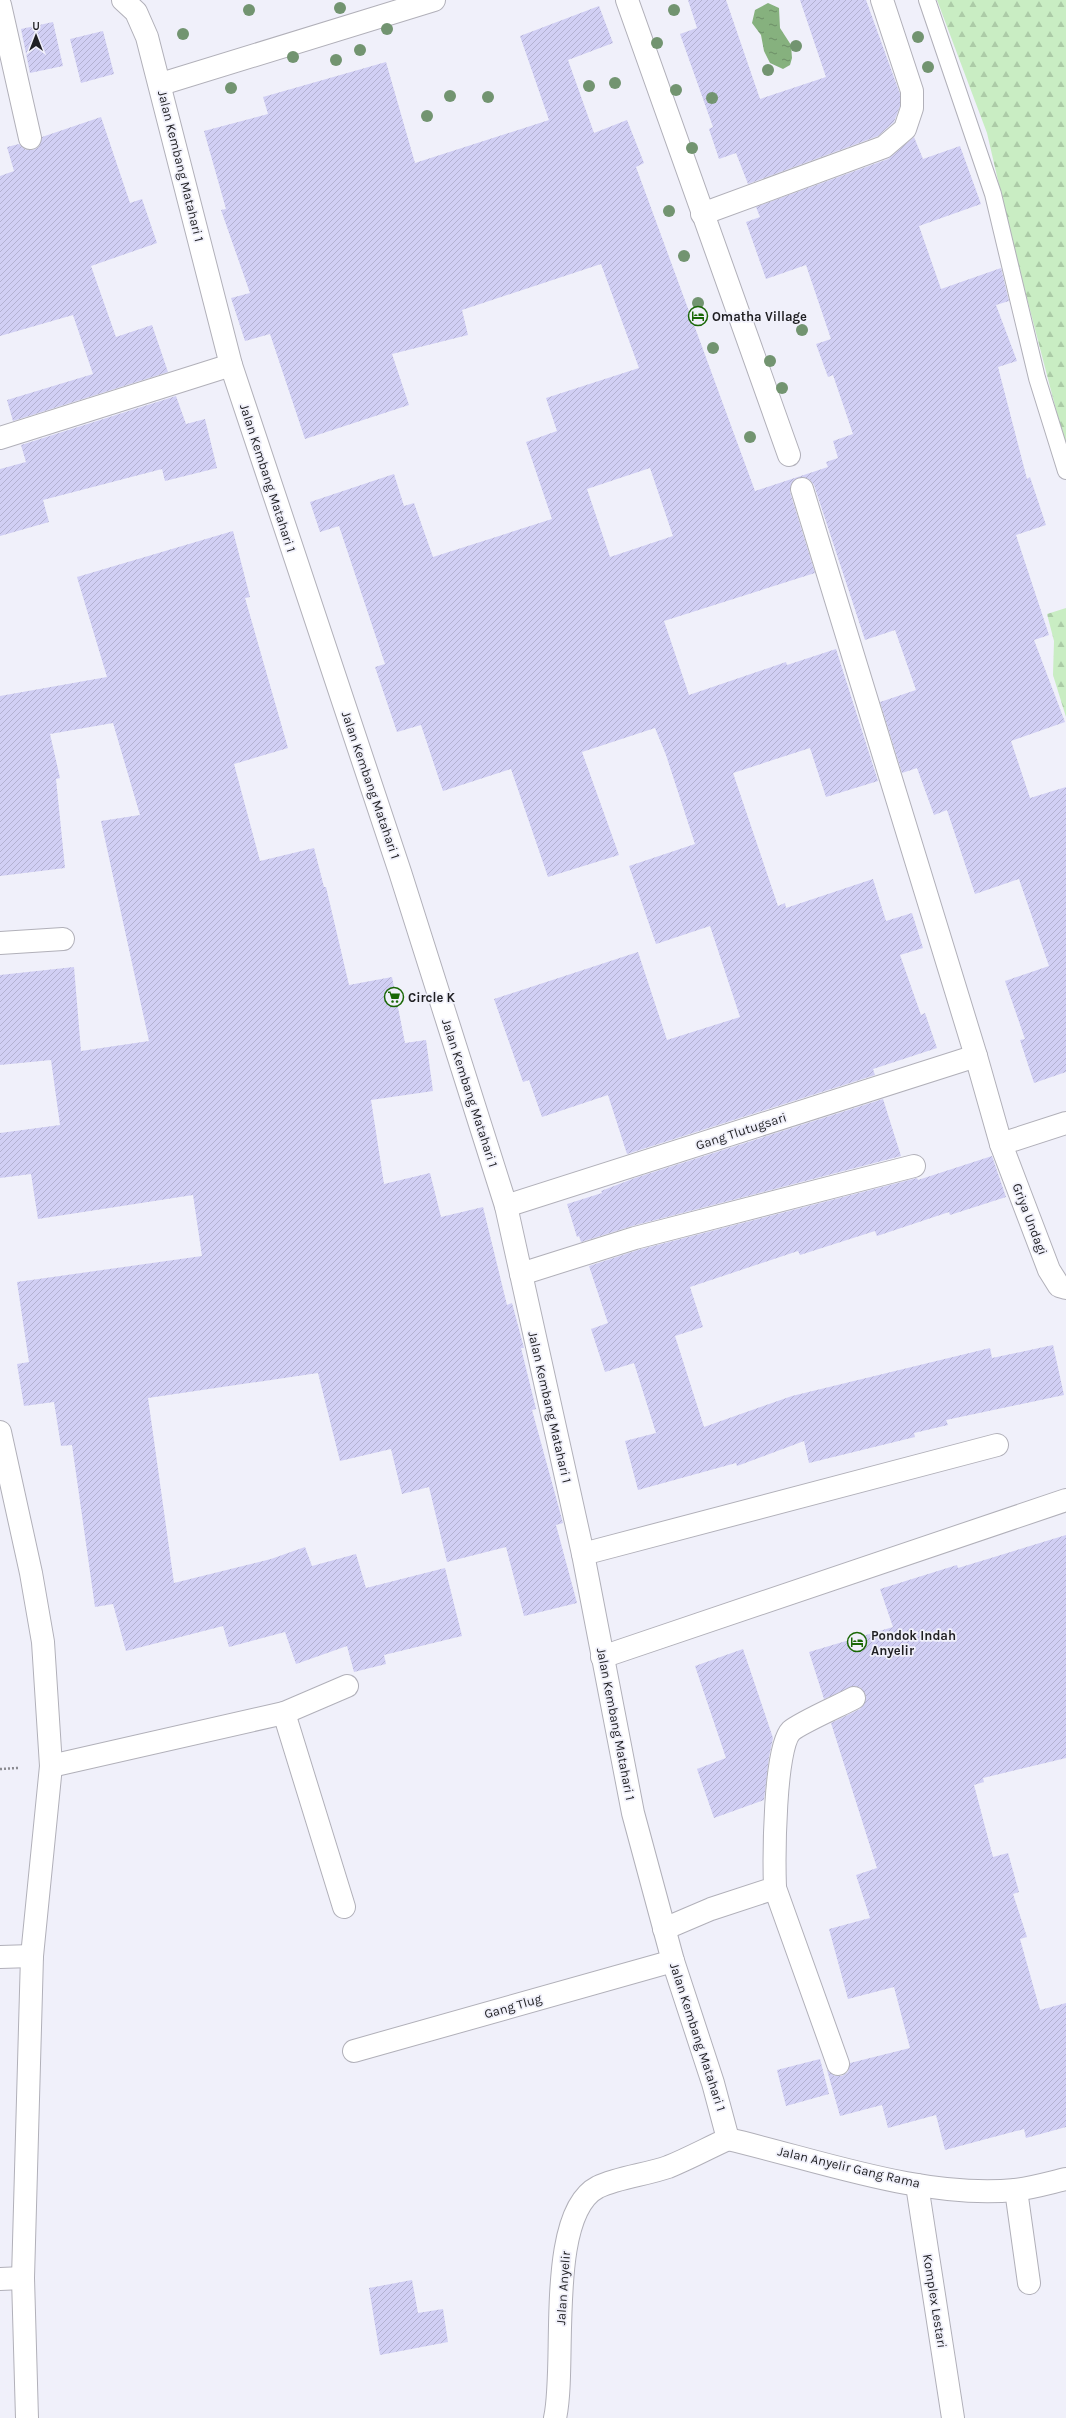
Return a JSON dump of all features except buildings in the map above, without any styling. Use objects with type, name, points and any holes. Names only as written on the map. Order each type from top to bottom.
[{"type":"street","name":"Jalan Kembang Matahari 1","points":[[123,0],[136,12],[147,37],[161,84],[231,365],[400,872],[506,1206],[583,1554],[633,1813],[673,1961],[716,2089],[728,2139]]},
{"type":"street","points":[[161,84],[434,0]]},
{"type":"street","points":[[627,0],[789,455]]},
{"type":"street","points":[[702,214],[884,147],[905,129],[912,108],[912,91],[882,0]]},
{"type":"street","points":[[0,5],[30,138]]},
{"type":"street","points":[[0,438],[231,365]]},
{"type":"street","name":"Griya Undagi","points":[[802,490],[976,1056],[1000,1144],[1049,1270],[1059,1286],[1066,1288]]},
{"type":"street","points":[[0,943],[63,939]]},
{"type":"street","name":"Gang Tlutugsari","points":[[506,1206],[976,1056]]},
{"type":"street","points":[[1000,1144],[1066,1123]]},
{"type":"street","points":[[520,1274],[642,1236],[914,1166]]},
{"type":"street","points":[[0,1432],[31,1573],[43,1642],[50,1766],[32,1956],[23,2278],[27,2418]]},
{"type":"street","points":[[583,1554],[996,1445]]},
{"type":"street","points":[[602,1657],[1066,1500]]},
{"type":"street","points":[[50,1766],[284,1712],[347,1686]]},
{"type":"street","points":[[838,2064],[775,1888],[774,1862],[780,1757],[791,1731],[854,1698]]},
{"type":"street","points":[[284,1712],[344,1907]]},
{"type":"street","points":[[664,1928],[711,1909],[775,1888]]},
{"type":"street","points":[[0,1957],[32,1956]]},
{"type":"street","name":"Gang Tlug","points":[[354,2051],[673,1961]]},
{"type":"street","name":"Jalan Anyelir Gang Rama","points":[[728,2139],[917,2185],[985,2191],[1016,2190],[1066,2179]]},
{"type":"street","name":"Jalan Anyelir","points":[[556,2418],[563,2261],[571,2222],[579,2204],[597,2188],[667,2167],[728,2139]]},
{"type":"street","name":"Komplex Lestari","points":[[917,2185],[953,2418]]},
{"type":"street","points":[[1016,2190],[1029,2283]]},
{"type":"street","points":[[0,2279],[23,2278]]},
{"type":"lane","points":[[927,0],[993,194],[1037,378],[1066,471]]},
{"type":"green space","points":[[937,0],[1066,0],[1066,448],[1012,241],[987,133]]},
{"type":"green space","points":[[1066,608],[1066,717],[1053,675],[1054,641],[1047,614]]},
{"type":"water","points":[[768,3],[779,8],[780,28],[791,45],[792,58],[790,65],[783,69],[770,63],[764,51],[761,35],[752,23],[755,10]]},
{"type":"place","name":"Omatha Village","points":[[698,316]]},
{"type":"place","name":"Circle K","points":[[394,997]]},
{"type":"place","name":"Pondok Indah Anyelir","points":[[857,1642]]}]
